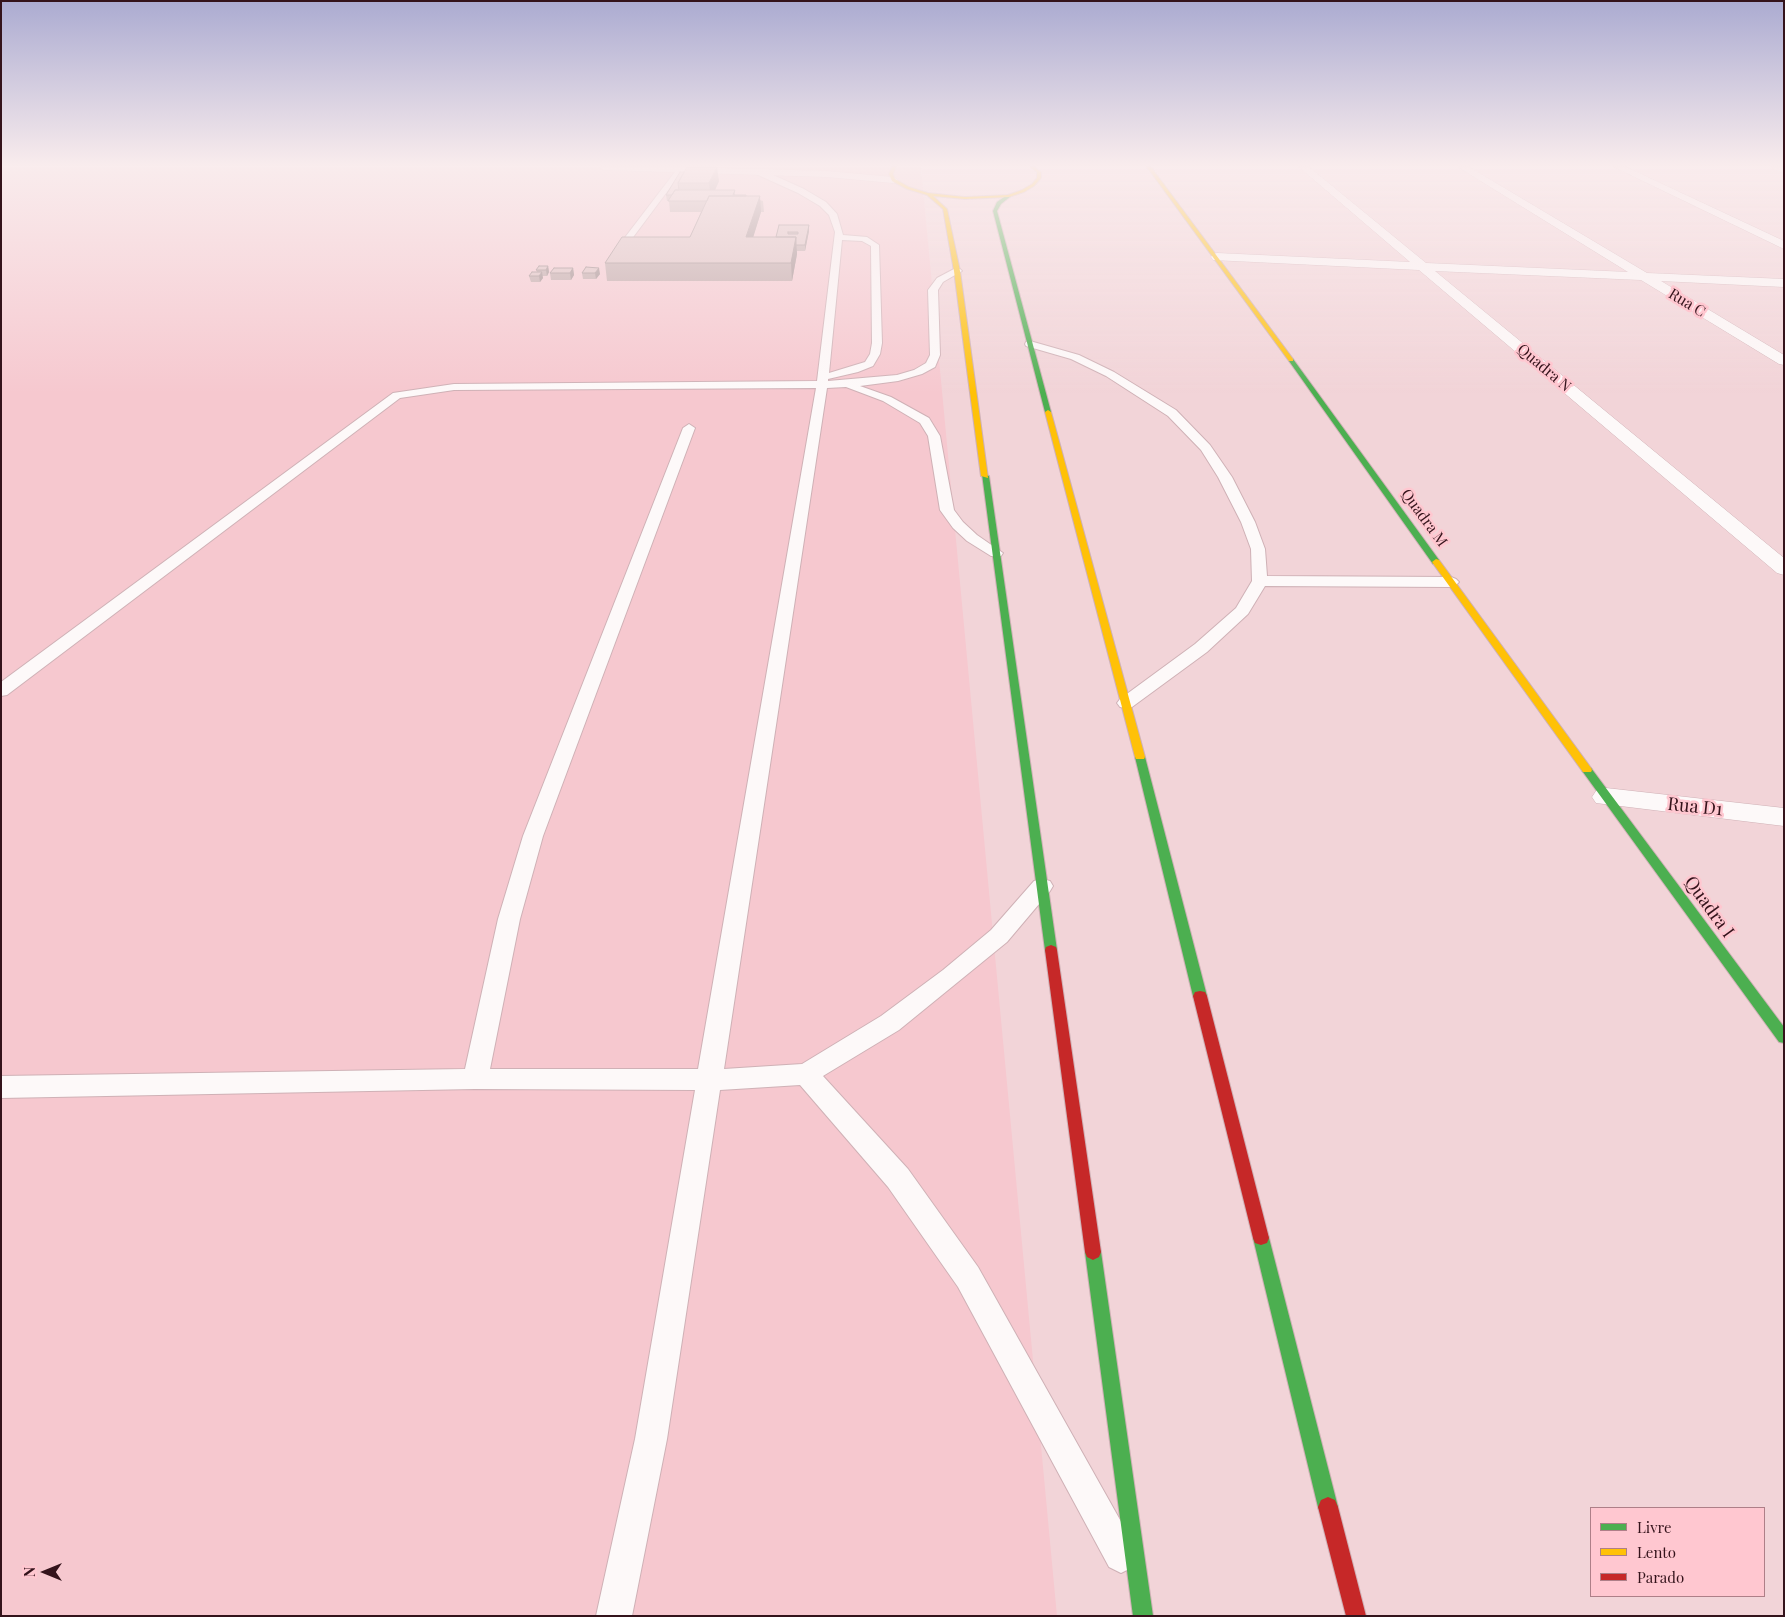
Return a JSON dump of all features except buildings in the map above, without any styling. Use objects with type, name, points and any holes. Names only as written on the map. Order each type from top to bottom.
[{"type":"main road","points":[[951,242],[957,271],[1141,1603]]},
{"type":"main road","points":[[1003,242],[1126,703],[1356,1616]]},
{"type":"main road","name":"Quadra M","points":[[1206,242],[1606,797]]},
{"type":"main road","name":"Quadra I","points":[[1606,797],[1784,1038]]},
{"type":"street","name":"Quadra N","points":[[1394,242],[1784,569]]},
{"type":"street","name":"Rua C","points":[[1588,242],[1784,361]]},
{"type":"street","points":[[1217,257],[1784,284]]},
{"type":"street","name":"Rua D1","points":[[1606,797],[1784,817]]},
{"type":"lane","points":[[629,242],[654,246]]},
{"type":"lane","points":[[614,1616],[651,1439],[709,1080],[830,382],[839,242]]},
{"type":"lane","points":[[830,382],[869,364],[875,354],[877,343],[875,245],[870,242]]},
{"type":"lane","points":[[1,692],[397,395],[454,387],[830,382],[898,378],[918,372],[930,365],[935,355],[933,290],[940,280],[957,271]]},
{"type":"lane","points":[[1030,344],[1075,357],[1110,374],[1141,392],[1179,420],[1206,448],[1225,477],[1258,549],[1260,581],[1242,611],[1201,648],[1126,703]]},
{"type":"lane","points":[[830,382],[887,398],[925,421],[934,436],[947,510],[958,525],[972,538],[996,553]]},
{"type":"lane","points":[[475,1079],[509,919],[533,836],[689,428]]},
{"type":"lane","points":[[1260,581],[1451,582]]},
{"type":"lane","points":[[1,1087],[475,1079],[709,1080],[806,1074],[890,1023],[951,976],[1000,936],[1042,886]]},
{"type":"lane","points":[[806,1074],[898,1178],[968,1277],[1141,1603]]},
{"type":"shaded area","points":[[1,242],[928,242],[1057,1616],[1,1616]]},
{"type":"traffic: fast","points":[[1003,242],[1048,412]]},
{"type":"traffic: fast","points":[[1291,360],[1436,562]]},
{"type":"traffic: fast","points":[[985,476],[1051,950]]},
{"type":"traffic: fast","points":[[1140,757],[1200,996]]},
{"type":"traffic: fast","points":[[1587,770],[1784,1038]]},
{"type":"traffic: fast","points":[[1261,1238],[1328,1507]]},
{"type":"traffic: fast","points":[[1093,1252],[1143,1616]]},
{"type":"traffic: slow","points":[[951,242],[985,476]]},
{"type":"traffic: slow","points":[[1205,242],[1291,360]]},
{"type":"traffic: slow","points":[[1048,412],[1140,757]]},
{"type":"traffic: slow","points":[[1436,562],[1587,770]]},
{"type":"traffic: jam","points":[[1051,950],[1093,1252]]},
{"type":"traffic: jam","points":[[1200,996],[1261,1238]]},
{"type":"traffic: jam","points":[[1328,1507],[1356,1616]]}]
